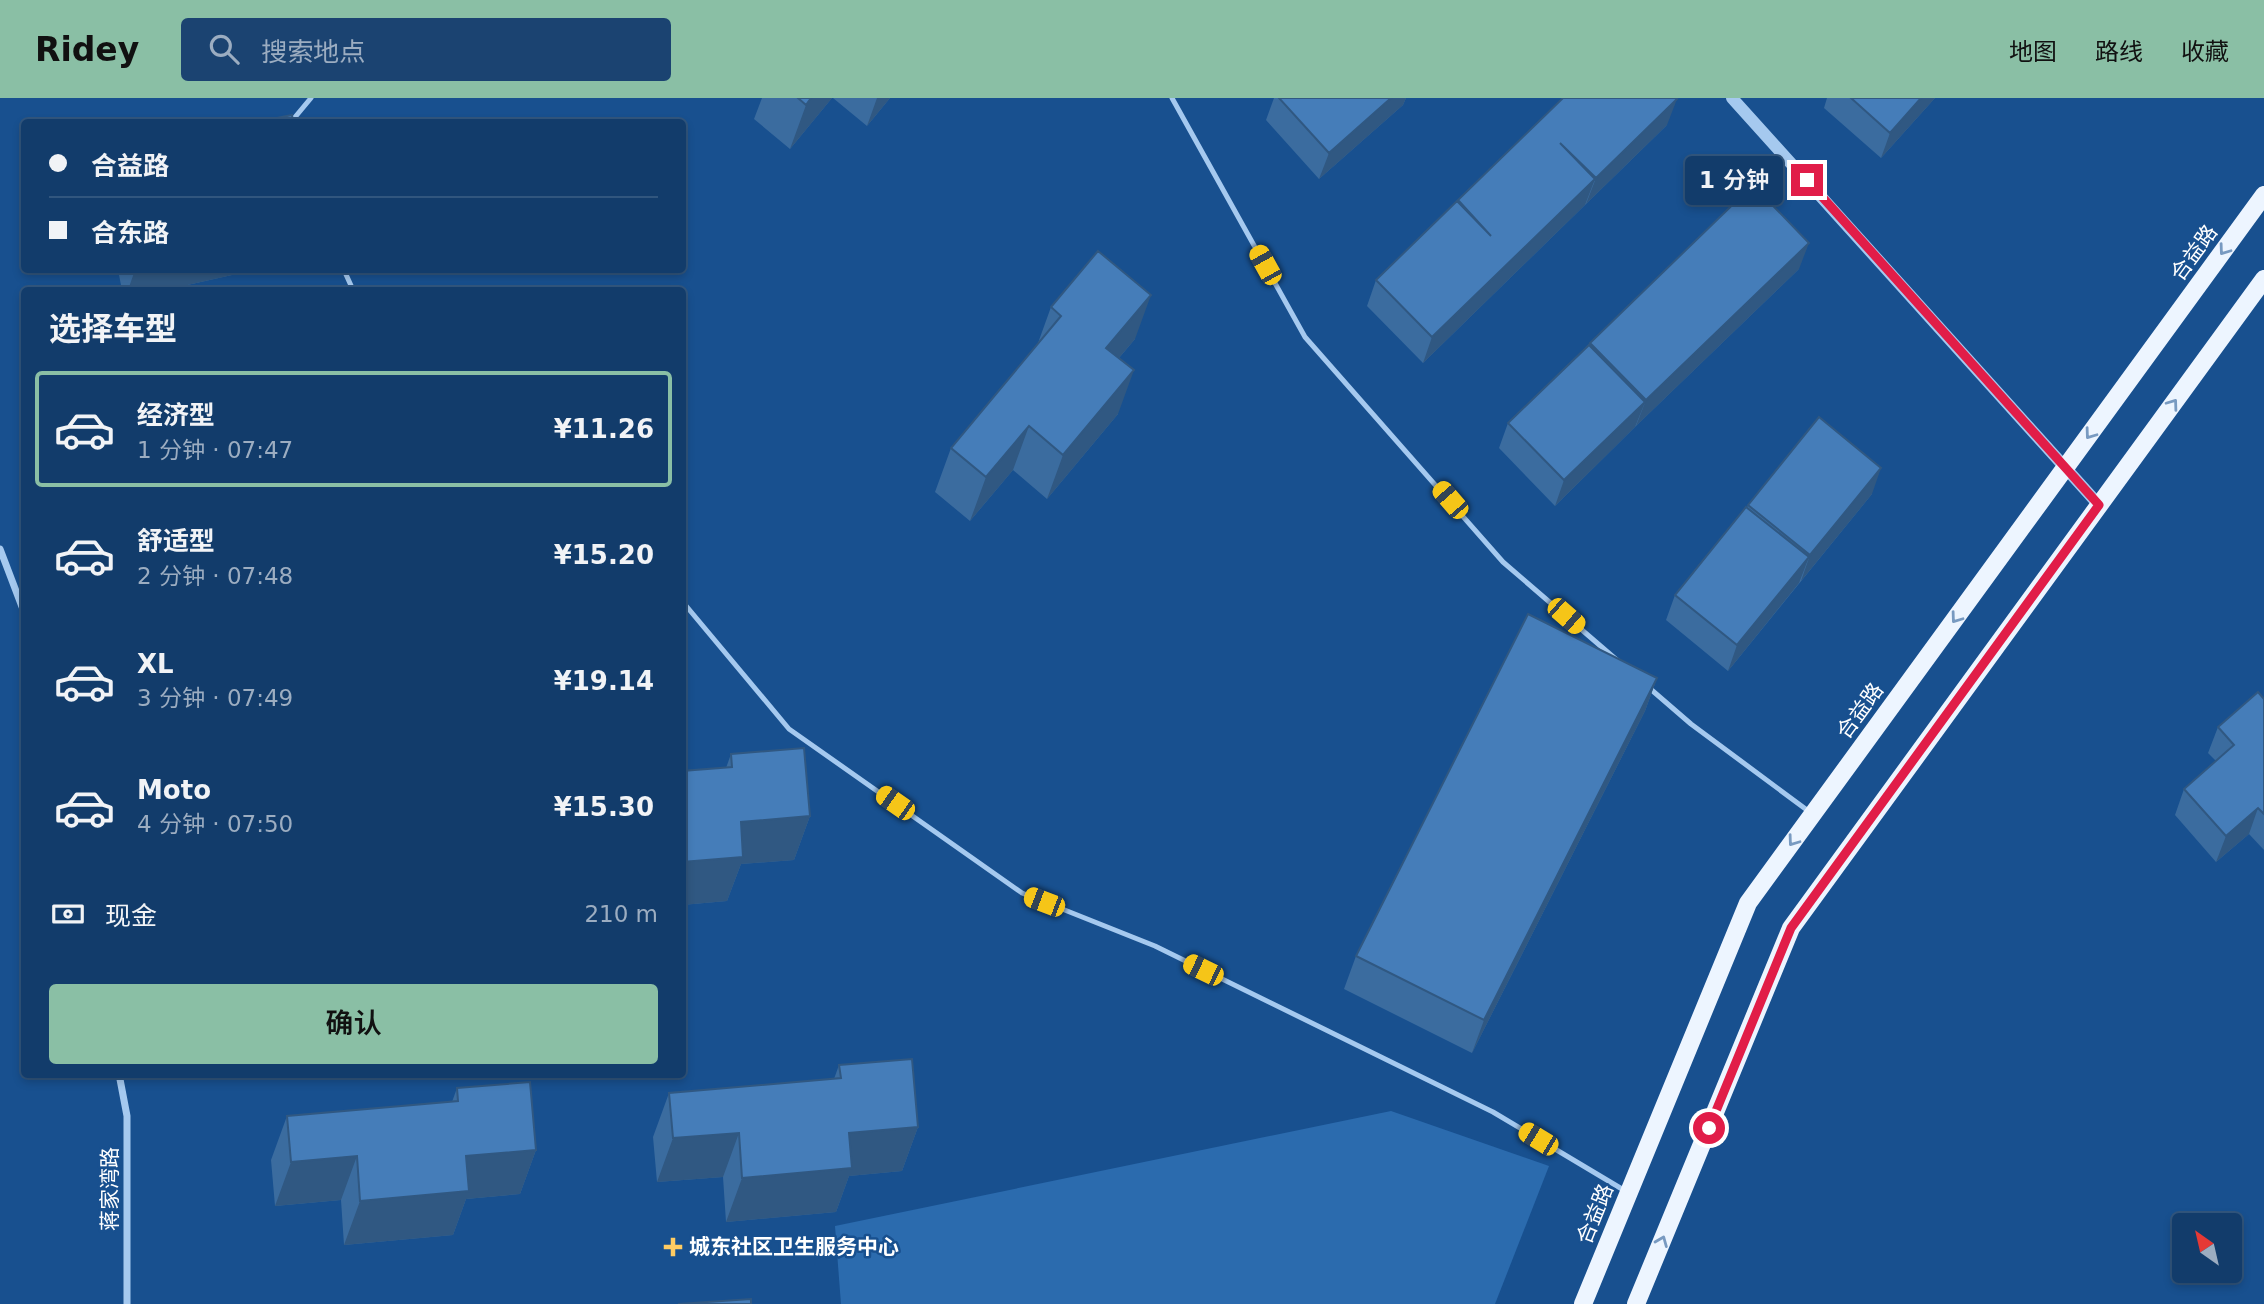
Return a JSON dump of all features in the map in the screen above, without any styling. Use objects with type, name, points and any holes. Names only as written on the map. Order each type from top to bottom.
[{"type":"main road","name":"合益路","points":[[1583,1304],[1748,903],[2264,195]]},
{"type":"main road","points":[[1636,1304],[1791,928],[2264,278]]},
{"type":"street","points":[[1732,98],[2067,466],[2099,505]]},
{"type":"street","points":[[0,549],[21,604]]},
{"type":"street","name":"蒋家湾路","points":[[120,1078],[127,1116],[127,1304]]},
{"type":"lane","points":[[294,119],[312,98]]},
{"type":"lane","points":[[1172,98],[1305,337],[1503,562],[1629,670]]},
{"type":"lane","points":[[686,606],[789,729],[1022,893],[1155,946],[1493,1112],[1629,1193]]},
{"type":"lane","points":[[1639,679],[1691,724],[1813,814]]},
{"type":"shaded area","points":[[1391,1111],[1549,1166],[1495,1304],[841,1304],[835,1226]]},
{"type":"building","points":[[798,98],[811,98],[806,105]]},
{"type":"building","points":[[1279,98],[1391,98],[1329,153]]},
{"type":"building","points":[[1563,98],[1677,99],[1596,178],[1560,143],[1595,179],[1432,337],[1376,280],[1457,201],[1491,236],[1458,200]]},
{"type":"building","points":[[1851,98],[1921,98],[1890,133]]},
{"type":"building","points":[[292,115],[293,119],[272,119]]},
{"type":"building","points":[[1753,185],[1809,243],[1646,400],[1590,343]]},
{"type":"building","points":[[1098,251],[1151,295],[1106,348],[1134,370],[1063,455],[1029,426],[986,477],[951,448],[1061,316],[1051,307]]},
{"type":"building","points":[[1589,345],[1645,402],[1564,480],[1508,423]]},
{"type":"building","points":[[1819,417],[1881,468],[1810,555],[1748,505]]},
{"type":"building","points":[[1746,507],[1809,557],[1737,645],[1675,595]]},
{"type":"building","points":[[1528,614],[1657,678],[1484,1020],[1356,956]]},
{"type":"building","points":[[2258,692],[2264,699],[2264,814],[2258,808],[2226,836],[2184,789],[2234,745],[2218,727]]},
{"type":"building","points":[[804,748],[810,816],[741,822],[743,857],[686,862],[686,771],[732,767],[731,754]]},
{"type":"building","points":[[912,1059],[918,1127],[849,1133],[852,1168],[742,1178],[739,1133],[673,1138],[669,1093],[841,1078],[839,1065]]},
{"type":"building","points":[[530,1082],[536,1150],[466,1156],[469,1191],[360,1201],[357,1156],[291,1162],[287,1116],[458,1101],[457,1088]]},
{"type":"building","points":[[751,1299],[751,1304],[678,1304]]},
{"type":"place","name":"城东社区卫生服务中心","points":[[673,1247]]},
{"type":"route","points":[[1709,1128],[1791,928],[2099,505],[2067,466],[1807,180]]}]
